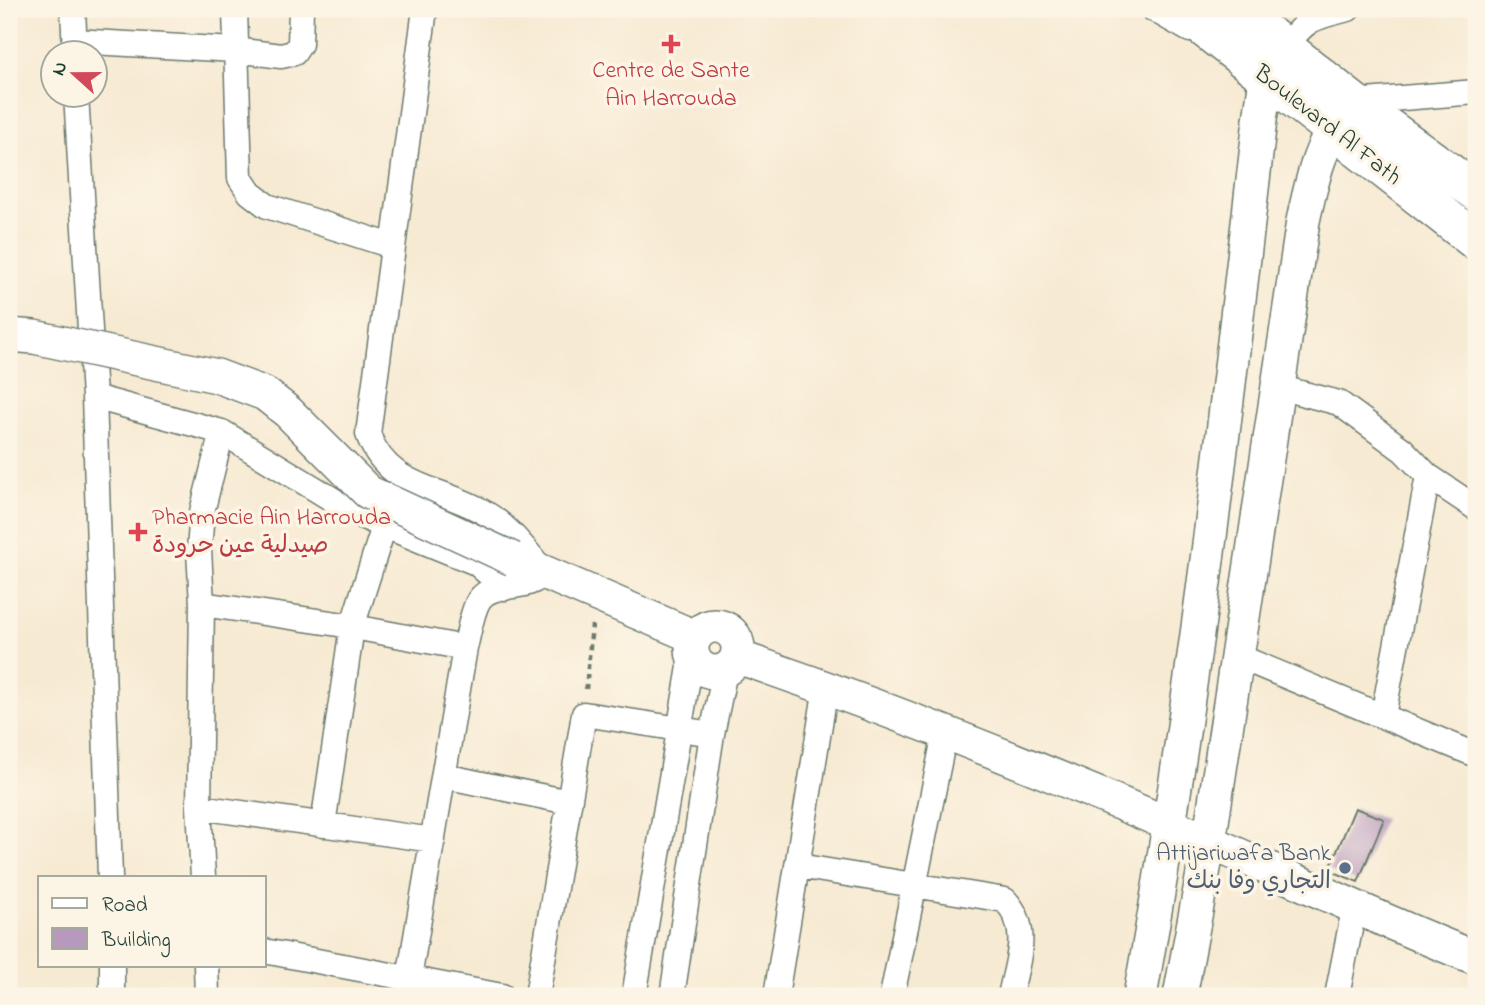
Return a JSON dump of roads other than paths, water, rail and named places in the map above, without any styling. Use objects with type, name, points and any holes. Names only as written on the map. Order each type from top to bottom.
[{"type":"highway","name":"Boulevard Al Fath","points":[[1180,9],[1220,43],[1275,63]]},
{"type":"highway","name":"Boulevard Al Fath","points":[[1236,9],[1275,63],[1341,116],[1476,241]]},
{"type":"highway","name":"Boulevard Al Fath","points":[[1341,116],[1476,192]]},
{"type":"street","points":[[73,9],[74,38]]},
{"type":"street","points":[[235,9],[240,178],[250,193],[267,206],[391,246]]},
{"type":"street","points":[[108,48],[236,50],[281,56],[294,53],[300,44],[301,9]]},
{"type":"street","points":[[425,9],[391,246],[368,434],[375,454],[391,471],[479,509],[509,530],[544,572]]},
{"type":"street","points":[[1153,9],[1182,27],[1220,43]]},
{"type":"street","points":[[1140,996],[1171,825],[1275,63],[1303,24],[1317,16],[1348,9]]},
{"type":"street","points":[[1180,996],[1209,842],[1303,222],[1313,175],[1341,116],[1476,92]]},
{"type":"street","points":[[77,108],[94,397],[110,876]]},
{"type":"street","points":[[9,335],[34,337],[218,376],[265,394],[288,412],[368,492],[509,573]]},
{"type":"street","points":[[1278,387],[1339,403],[1403,450],[1428,476],[1476,508]]},
{"type":"street","points":[[94,397],[222,432],[346,509],[476,563],[509,573],[544,572],[595,594],[694,646]]},
{"type":"street","points":[[203,876],[199,807],[202,604],[200,550],[202,512],[222,432]]},
{"type":"street","points":[[1384,716],[1428,476]]},
{"type":"street","points":[[323,825],[352,627],[384,526]]},
{"type":"street","points":[[407,987],[465,648],[480,598],[509,573]]},
{"type":"street","points":[[202,604],[465,648]]},
{"type":"street","points":[[634,996],[694,646],[707,627],[722,626],[735,635],[738,642],[712,734],[672,996]]},
{"type":"street","points":[[1237,656],[1476,755]]},
{"type":"street","points":[[731,664],[827,687],[945,733],[1171,825],[1354,909],[1476,958]]},
{"type":"street","points":[[776,996],[827,687]]},
{"type":"street","points":[[537,996],[584,714],[712,734]]},
{"type":"street","points":[[892,996],[945,733]]},
{"type":"street","points":[[444,776],[569,802]]},
{"type":"street","points":[[199,807],[433,840]]},
{"type":"street","points":[[797,866],[1005,900],[1018,914],[1022,938],[1010,996]]},
{"type":"street","points":[[1338,996],[1354,909]]},
{"type":"street","points":[[266,952],[407,987],[502,996]]},
{"type":"street","points":[[111,967],[112,996]]},
{"type":"street","points":[[206,967],[207,996]]},
{"type":"place","name":"Centre de Sante Ain Harrouda","points":[[671,44]]},
{"type":"place","name":"Pharmacie Ain Harrouda صيدلية عين حرودة","points":[[138,532]]},
{"type":"place","name":"Attijariwafa Bank التجاري وفا بنك","points":[[1345,868]]}]
